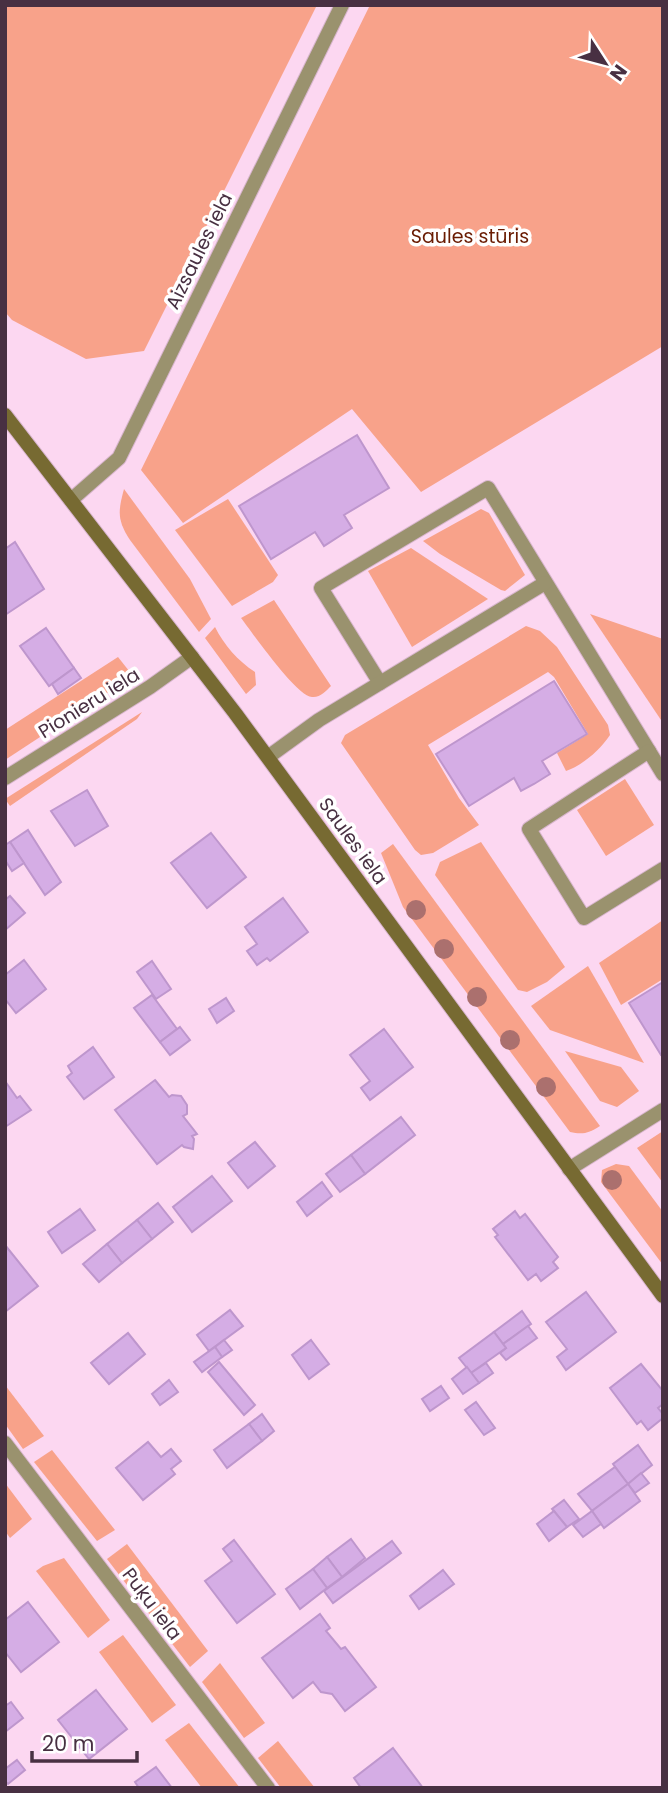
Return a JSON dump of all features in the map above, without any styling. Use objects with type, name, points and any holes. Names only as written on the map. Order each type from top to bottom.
[{"type":"street","name":"Aizsaules iela","points":[[71,500],[119,458],[342,5]]},
{"type":"street","name":"Saules iela","points":[[5,415],[268,757],[663,1296]]},
{"type":"street","points":[[380,682],[321,588],[488,488],[663,774]]},
{"type":"street","points":[[268,757],[319,720],[545,583]]},
{"type":"street","name":"Pionieru iela","points":[[5,778],[150,687],[192,657]]},
{"type":"street","points":[[649,751],[529,830],[584,918],[663,869]]},
{"type":"street","points":[[569,1169],[663,1110]]},
{"type":"street","name":"Puķu iela","points":[[5,1443],[268,1788]]},
{"type":"green space","points":[[5,5],[317,5],[144,351],[86,359],[12,320],[5,312]]},
{"type":"green space","name":"Saules stūris","points":[[370,5],[663,5],[663,346],[421,492],[352,409],[183,523],[141,470]]},
{"type":"green space","points":[[124,489],[190,579],[211,619],[199,632],[126,533],[120,515]]},
{"type":"green space","points":[[228,499],[278,575],[273,582],[232,606],[175,530]]},
{"type":"green space","points":[[481,509],[489,513],[525,575],[505,591],[440,554],[423,541]]},
{"type":"green space","points":[[411,548],[488,599],[412,647],[368,571]]},
{"type":"green space","points":[[274,600],[331,686],[320,695],[312,697],[296,686],[241,618]]},
{"type":"green space","points":[[590,614],[663,639],[663,723]]},
{"type":"green space","points":[[526,626],[540,631],[557,647],[608,725],[610,735],[591,756],[566,771],[557,753],[588,734],[554,677],[548,672],[428,745],[459,798],[479,825],[433,853],[421,855],[341,743],[345,735]]},
{"type":"green space","points":[[215,627],[232,652],[255,672],[256,685],[246,694],[205,638]]},
{"type":"green space","points":[[118,657],[133,676],[5,760],[5,730]]},
{"type":"green space","points":[[142,712],[137,719],[10,806],[5,799]]},
{"type":"green space","points":[[625,779],[654,825],[606,856],[577,810]]},
{"type":"green space","points":[[481,842],[565,967],[547,982],[527,992],[518,990],[435,875],[440,862]]},
{"type":"green space","points":[[393,844],[600,1126],[586,1133],[570,1132],[403,907],[381,853]]},
{"type":"green space","points":[[663,920],[663,979],[621,1005],[599,963]]},
{"type":"green space","points":[[588,966],[644,1063],[550,1030],[531,1006]]},
{"type":"green space","points":[[565,1051],[621,1067],[639,1091],[617,1107],[600,1101]]},
{"type":"green space","points":[[663,1131],[663,1183],[637,1148]]},
{"type":"green space","points":[[616,1164],[629,1166],[663,1212],[663,1265],[601,1182],[602,1170]]},
{"type":"green space","points":[[5,1385],[44,1436],[23,1449],[5,1424]]},
{"type":"green space","points":[[52,1450],[115,1530],[97,1541],[34,1462]]},
{"type":"green space","points":[[5,1483],[32,1519],[10,1538],[5,1531]]},
{"type":"green space","points":[[127,1544],[208,1651],[190,1667],[107,1559]]},
{"type":"green space","points":[[64,1558],[110,1620],[88,1638],[36,1571]]},
{"type":"green space","points":[[123,1635],[176,1705],[152,1723],[99,1652]]},
{"type":"green space","points":[[220,1663],[265,1723],[244,1738],[202,1682]]},
{"type":"green space","points":[[189,1723],[240,1788],[202,1788],[165,1740]]},
{"type":"green space","points":[[278,1741],[315,1788],[281,1788],[258,1758]]},
{"type":"building","points":[[357,435],[389,488],[344,515],[352,528],[324,546],[315,532],[271,559],[239,506]]},
{"type":"building","points":[[15,542],[44,589],[5,615],[5,549]]},
{"type":"building","points":[[46,628],[74,668],[49,686],[20,646]]},
{"type":"building","points":[[74,668],[81,678],[58,694],[52,684]]},
{"type":"building","points":[[554,681],[587,734],[542,761],[550,774],[534,784],[521,791],[514,778],[469,806],[436,754]]},
{"type":"building","points":[[87,790],[108,826],[75,846],[51,811]]},
{"type":"building","points":[[28,830],[61,882],[45,895],[10,842]]},
{"type":"building","points":[[211,833],[246,877],[207,908],[171,863]]},
{"type":"building","points":[[10,842],[24,863],[12,871],[5,860],[5,845]]},
{"type":"building","points":[[10,896],[25,913],[5,930],[5,900]]},
{"type":"building","points":[[283,898],[308,932],[270,961],[267,958],[257,965],[247,951],[257,944],[245,927]]},
{"type":"building","points":[[24,960],[46,989],[16,1013],[5,999],[5,975]]},
{"type":"building","points":[[152,961],[171,989],[156,999],[137,972]]},
{"type":"building","points":[[663,982],[663,1054],[661,1055],[629,1003]]},
{"type":"building","points":[[152,995],[177,1029],[160,1042],[134,1008]]},
{"type":"building","points":[[226,998],[234,1011],[217,1023],[209,1009]]},
{"type":"building","points":[[180,1027],[190,1040],[170,1055],[160,1042]]},
{"type":"building","points":[[384,1029],[413,1067],[370,1100],[361,1088],[370,1081],[350,1055]]},
{"type":"building","points":[[93,1047],[114,1077],[84,1099],[67,1077],[72,1073],[68,1066]]},
{"type":"building","points":[[155,1080],[169,1097],[181,1096],[187,1105],[187,1114],[183,1116],[197,1134],[192,1136],[193,1149],[182,1145],[157,1164],[115,1110]]},
{"type":"building","points":[[5,1081],[17,1098],[20,1096],[31,1110],[5,1127]]},
{"type":"building","points":[[401,1117],[415,1135],[365,1174],[351,1155]]},
{"type":"building","points":[[255,1142],[275,1166],[248,1188],[228,1163]]},
{"type":"building","points":[[351,1155],[365,1174],[340,1192],[326,1174]]},
{"type":"building","points":[[212,1176],[232,1201],[192,1232],[173,1207]]},
{"type":"building","points":[[322,1182],[332,1196],[307,1216],[297,1202]]},
{"type":"building","points":[[158,1203],[173,1222],[152,1239],[137,1220]]},
{"type":"building","points":[[80,1209],[95,1230],[62,1253],[48,1232]]},
{"type":"building","points":[[515,1211],[520,1218],[525,1214],[558,1257],[553,1262],[558,1268],[541,1281],[536,1274],[528,1280],[495,1237],[498,1235],[493,1229]]},
{"type":"building","points":[[137,1220],[152,1239],[122,1263],[107,1244]]},
{"type":"building","points":[[107,1244],[122,1263],[99,1282],[83,1264]]},
{"type":"building","points":[[5,1245],[38,1286],[5,1312]]},
{"type":"building","points":[[586,1292],[616,1332],[566,1370],[557,1357],[567,1349],[546,1322]]},
{"type":"building","points":[[230,1310],[243,1326],[209,1351],[197,1335]]},
{"type":"building","points":[[522,1311],[531,1324],[503,1344],[494,1332]]},
{"type":"building","points":[[528,1326],[537,1338],[506,1360],[500,1353],[506,1348],[503,1344]]},
{"type":"building","points":[[494,1332],[506,1348],[471,1373],[459,1358]]},
{"type":"building","points":[[128,1333],[145,1354],[109,1384],[91,1363]]},
{"type":"building","points":[[224,1340],[232,1350],[222,1357],[215,1347]]},
{"type":"building","points":[[311,1340],[329,1364],[309,1379],[292,1355]]},
{"type":"building","points":[[215,1347],[222,1357],[202,1372],[194,1362]]},
{"type":"building","points":[[219,1362],[255,1405],[244,1415],[208,1372]]},
{"type":"building","points":[[486,1363],[493,1373],[479,1383],[471,1373]]},
{"type":"building","points":[[641,1364],[663,1391],[663,1404],[658,1408],[663,1418],[648,1430],[641,1421],[637,1424],[610,1388]]},
{"type":"building","points":[[467,1367],[479,1383],[463,1394],[452,1379]]},
{"type":"building","points":[[169,1380],[178,1392],[160,1405],[152,1394]]},
{"type":"building","points":[[441,1386],[449,1398],[430,1411],[422,1399]]},
{"type":"building","points":[[476,1402],[495,1428],[484,1435],[465,1410]]},
{"type":"building","points":[[262,1414],[274,1431],[262,1441],[249,1424]]},
{"type":"building","points":[[249,1424],[262,1441],[227,1468],[214,1450]]},
{"type":"building","points":[[148,1442],[161,1457],[171,1449],[181,1461],[171,1469],[175,1474],[143,1500],[116,1468]]},
{"type":"building","points":[[638,1445],[652,1465],[628,1484],[613,1464]]},
{"type":"building","points":[[615,1467],[628,1484],[592,1511],[578,1494]]},
{"type":"building","points":[[641,1473],[649,1483],[635,1493],[628,1484]]},
{"type":"building","points":[[628,1484],[640,1501],[604,1528],[592,1511]]},
{"type":"building","points":[[564,1500],[579,1519],[567,1527],[552,1509]]},
{"type":"building","points":[[554,1511],[567,1527],[549,1541],[537,1524]]},
{"type":"building","points":[[592,1511],[601,1524],[583,1537],[573,1525]]},
{"type":"building","points":[[351,1539],[365,1558],[342,1577],[327,1557]]},
{"type":"building","points":[[234,1540],[275,1594],[237,1623],[205,1581],[232,1561],[223,1549]]},
{"type":"building","points":[[392,1541],[401,1553],[333,1603],[324,1591]]},
{"type":"building","points":[[327,1557],[342,1577],[327,1588],[313,1569]]},
{"type":"building","points":[[313,1569],[327,1588],[300,1609],[286,1589]]},
{"type":"building","points":[[443,1570],[454,1584],[419,1609],[410,1596]]},
{"type":"building","points":[[28,1602],[59,1642],[21,1672],[5,1652],[5,1620]]},
{"type":"building","points":[[320,1614],[330,1628],[326,1631],[341,1649],[345,1647],[376,1687],[345,1711],[332,1694],[321,1692],[313,1682],[293,1698],[262,1658]]},
{"type":"building","points":[[96,1690],[127,1729],[89,1759],[58,1720]]},
{"type":"building","points":[[11,1702],[23,1718],[5,1732],[5,1706]]},
{"type":"building","points":[[393,1748],[423,1788],[361,1788],[354,1778]]},
{"type":"building","points":[[17,1760],[25,1770],[8,1784],[5,1781],[5,1769]]},
{"type":"building","points":[[156,1767],[172,1788],[139,1788],[135,1782]]}]
